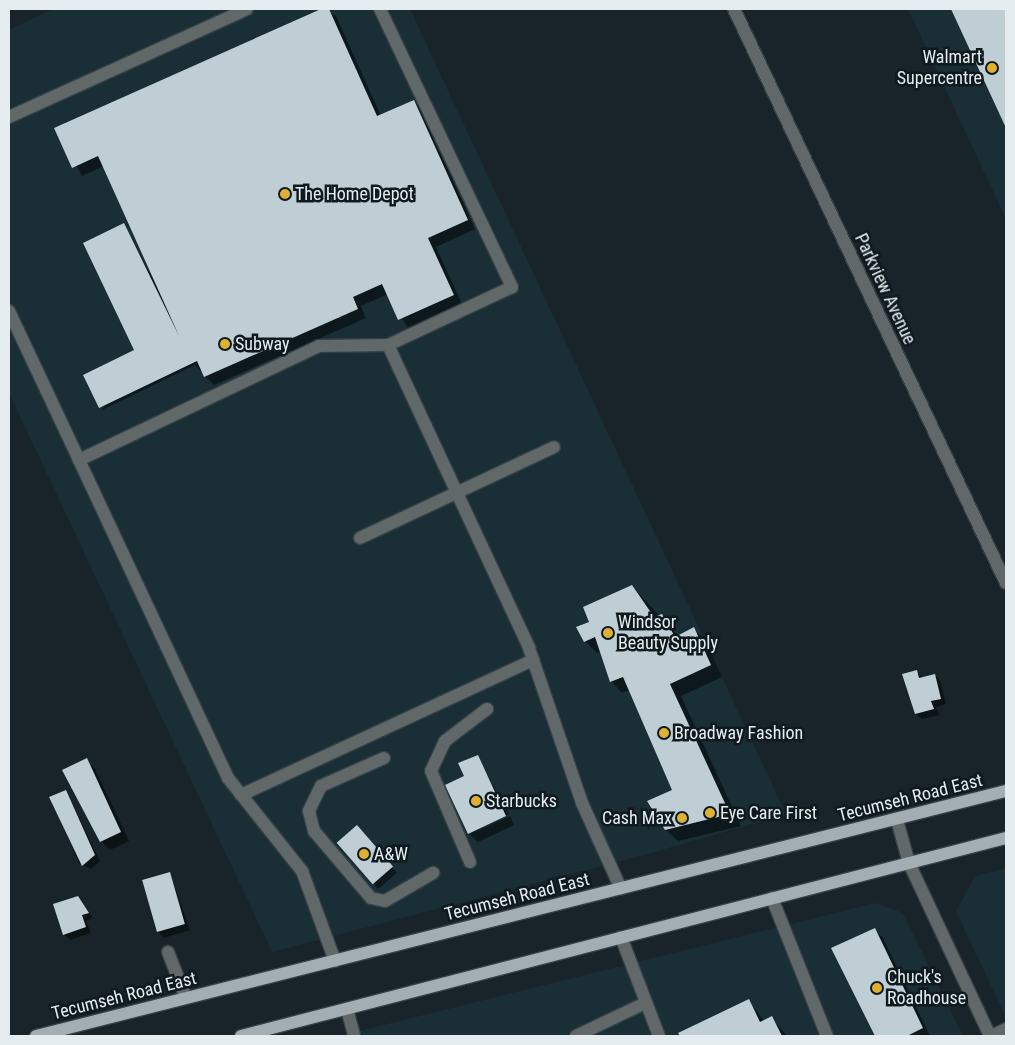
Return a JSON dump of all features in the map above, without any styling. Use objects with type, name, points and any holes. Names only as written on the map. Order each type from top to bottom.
[{"type":"main road","name":"Tecumseh Road East","points":[[36,1036],[1006,791]]},
{"type":"main road","points":[[241,1036],[1006,838]]},
{"type":"street","points":[[9,117],[247,9]]},
{"type":"street","points":[[79,460],[319,346],[388,345],[512,287],[380,9]]},
{"type":"street","name":"Parkview Avenue","points":[[734,9],[1006,583]]},
{"type":"street","points":[[9,311],[228,778],[302,871],[335,961]]},
{"type":"street","points":[[388,345],[533,660],[582,803],[621,889]]},
{"type":"street","points":[[360,538],[554,447]]},
{"type":"street","points":[[241,794],[533,660]]},
{"type":"street","points":[[470,862],[431,771],[445,740],[487,709]]},
{"type":"street","points":[[384,758],[322,786],[309,811],[314,831],[372,898],[385,900],[433,873]]},
{"type":"street","points":[[897,820],[909,863],[991,1036],[1006,1029]]},
{"type":"street","points":[[772,898],[827,1036]]},
{"type":"street","points":[[621,938],[643,1004],[659,1036]]},
{"type":"street","points":[[168,952],[186,998]]},
{"type":"street","points":[[576,1036],[643,1004]]},
{"type":"street","points":[[347,1009],[354,1036]]},
{"type":"shaded area","points":[[53,9],[410,9],[786,814],[648,854],[272,952],[9,393],[9,30]]},
{"type":"shaded area","points":[[908,9],[1006,9],[1006,219]]},
{"type":"shaded area","points":[[1006,868],[1006,1018],[956,911],[975,876]]},
{"type":"shaded area","points":[[875,903],[903,913],[963,1036],[339,1036]]},
{"type":"building","name":"The Home Depot","points":[[321,9],[329,9],[377,116],[414,100],[468,220],[428,238],[454,295],[398,320],[382,284],[353,297],[358,309],[204,377],[197,361],[99,408],[83,375],[134,350],[83,243],[124,223],[180,338],[98,156],[72,168],[54,128]]},
{"type":"building","name":"Walmart Supercentre","points":[[951,9],[1006,9],[1006,128]]},
{"type":"building","points":[[632,585],[654,617],[662,614],[675,637],[694,627],[711,665],[670,684],[730,814],[665,830],[647,801],[672,790],[623,677],[610,682],[595,637],[584,642],[576,627],[589,622],[583,607]]},
{"type":"building","points":[[917,670],[919,678],[935,674],[941,699],[931,701],[934,709],[915,714],[902,674]]},
{"type":"building","name":"Starbucks","points":[[478,755],[506,816],[468,834],[445,785],[464,776],[458,763]]},
{"type":"building","points":[[87,758],[121,832],[100,842],[62,770]]},
{"type":"building","points":[[66,790],[95,855],[82,866],[49,797]]},
{"type":"building","name":"A&W","points":[[357,825],[393,867],[373,884],[337,843]]},
{"type":"building","points":[[170,872],[185,924],[157,932],[142,880]]},
{"type":"building","points":[[78,896],[89,913],[82,915],[86,927],[63,935],[53,904]]},
{"type":"building","name":"Chuck's Roadhouse","points":[[875,928],[923,1028],[907,1036],[875,1036],[831,948]]},
{"type":"building","points":[[749,999],[760,1022],[772,1016],[782,1036],[680,1036],[678,1033]]},
{"type":"place","name":"Walmart Supercentre","points":[[992,68]]},
{"type":"place","name":"The Home Depot","points":[[285,194]]},
{"type":"place","name":"Subway","points":[[225,344]]},
{"type":"place","name":"Windsor Beauty Supply","points":[[608,633]]},
{"type":"place","name":"Broadway Fashion","points":[[664,733]]},
{"type":"place","name":"Starbucks","points":[[476,801]]},
{"type":"place","name":"Eye Care First","points":[[710,813]]},
{"type":"place","name":"Cash Max","points":[[682,818]]},
{"type":"place","name":"A&W","points":[[364,854]]},
{"type":"place","name":"Chuck's Roadhouse","points":[[877,988]]}]
